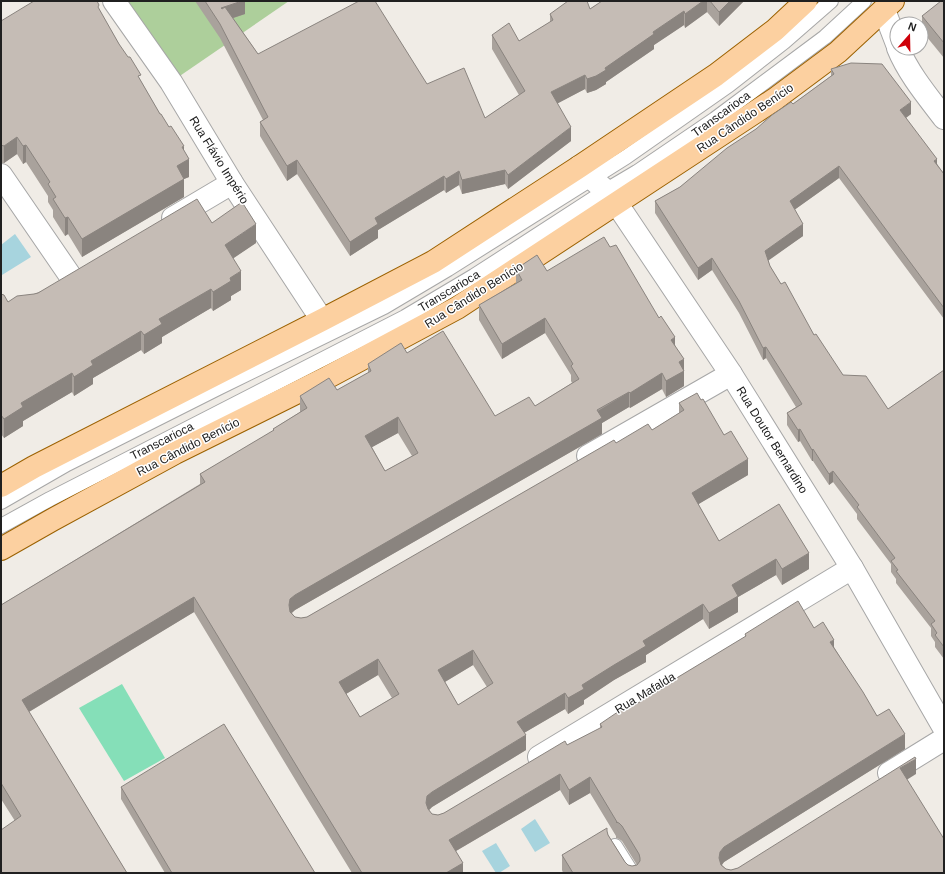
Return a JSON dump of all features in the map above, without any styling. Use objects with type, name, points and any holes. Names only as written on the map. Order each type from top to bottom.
[{"type":"main road","name":"Rua Cândido Benício","points":[[1,549],[175,453],[328,377],[456,308],[599,185],[716,75],[775,30],[806,1]]},
{"type":"main road","name":"Rua Cândido Benício","points":[[1,486],[34,467],[433,262],[599,185],[775,99],[838,52],[889,6]]},
{"type":"street","name":"Rua Flávio Império","points":[[114,1],[171,82],[232,183],[322,320]]},
{"type":"street","points":[[889,6],[891,16]]},
{"type":"street","points":[[901,56],[922,90],[944,118]]},
{"type":"street","points":[[1,176],[78,274],[52,289]]},
{"type":"street","points":[[158,226],[232,183]]},
{"type":"street","name":"Rua Doutor Bernardino","points":[[599,185],[731,374],[852,568],[944,728]]},
{"type":"street","points":[[574,464],[731,374]]},
{"type":"street","name":"Rua Mafalda","points":[[520,769],[852,568]]},
{"type":"street","points":[[871,785],[944,739]]},
{"type":"lane","name":"Transcarioca","points":[[1,526],[232,404],[405,317],[474,276],[599,185],[626,157],[729,85],[784,42],[831,1]]},
{"type":"lane","name":"Transcarioca","points":[[1,502],[67,464],[384,307],[448,269],[599,185],[637,172],[727,110],[825,37],[864,1]]},
{"type":"lane","points":[[616,846],[632,873]]},
{"type":"green space","points":[[108,1],[289,1],[171,82]]},
{"type":"green space","points":[[122,684],[165,758],[124,781],[79,708]]},
{"type":"water","points":[[15,234],[31,257],[2,275],[1,245]]},
{"type":"water","points":[[535,819],[550,843],[535,852],[521,829]]},
{"type":"water","points":[[496,843],[510,866],[499,873],[496,873],[482,851]]},
{"type":"building","points":[[34,1],[97,1],[99,5],[98,7],[119,44],[128,57],[130,57],[141,75],[138,76],[160,114],[169,127],[171,126],[184,146],[182,147],[189,159],[177,166],[184,179],[82,239],[68,217],[65,218],[53,199],[56,197],[48,184],[50,182],[26,145],[23,146],[17,137],[4,146],[1,145],[1,21]]},
{"type":"building","points":[[205,1],[242,1],[221,8],[222,9],[225,7],[258,54],[359,1],[375,1],[427,84],[464,68],[485,118],[525,91],[492,35],[509,23],[519,41],[553,20],[550,14],[568,1],[587,1],[590,9],[602,1],[703,1],[685,14],[684,11],[653,32],[654,34],[605,68],[606,70],[596,76],[587,79],[585,75],[551,92],[571,127],[508,175],[505,170],[462,180],[459,171],[446,179],[444,176],[375,218],[378,224],[350,242],[297,160],[287,166],[260,122],[268,117],[220,24]]},
{"type":"building","points":[[710,1],[730,1],[719,12]]},
{"type":"building","points":[[941,1],[944,1],[944,43],[929,25],[929,16],[922,16]]},
{"type":"building","points":[[851,63],[882,64],[911,102],[900,110],[937,159],[934,161],[944,174],[944,308],[839,166],[790,201],[803,224],[765,251],[770,266],[781,284],[785,282],[814,335],[816,334],[843,375],[866,376],[888,409],[944,370],[944,647],[935,635],[937,633],[931,624],[935,621],[896,571],[898,570],[891,561],[895,558],[857,507],[859,505],[833,471],[829,474],[813,449],[812,450],[800,429],[798,430],[787,413],[802,404],[766,347],[763,348],[739,301],[712,258],[698,268],[655,201],[680,187],[727,148],[756,129],[772,115],[791,102],[793,104],[834,74],[831,69]]},
{"type":"building","points":[[197,199],[212,223],[242,202],[256,224],[225,245],[241,271],[230,278],[231,281],[213,292],[211,289],[159,319],[162,324],[144,335],[141,331],[91,361],[93,365],[74,377],[72,373],[21,403],[23,407],[4,419],[1,415],[1,294],[4,295],[8,302],[17,296],[38,293]]},
{"type":"building","points":[[604,237],[610,247],[616,245],[659,318],[661,316],[675,337],[671,340],[684,359],[679,362],[684,371],[666,381],[662,373],[630,393],[629,392],[597,410],[602,418],[295,595],[290,599],[290,612],[295,617],[307,617],[614,440],[616,443],[648,424],[652,430],[684,410],[679,403],[697,393],[701,400],[703,399],[724,435],[731,431],[748,459],[692,493],[719,541],[779,504],[809,553],[782,569],[776,559],[732,585],[738,596],[709,613],[703,604],[643,641],[646,646],[582,685],[584,689],[568,698],[565,693],[517,722],[526,735],[432,792],[427,796],[426,803],[428,809],[432,814],[438,815],[444,813],[565,741],[567,745],[602,727],[600,724],[631,703],[633,706],[666,686],[665,685],[746,636],[745,634],[798,601],[814,628],[823,622],[834,640],[830,642],[877,716],[889,709],[905,734],[724,847],[720,852],[719,858],[721,865],[726,869],[731,870],[738,868],[915,757],[916,759],[900,768],[944,839],[944,873],[573,873],[562,855],[607,828],[608,835],[628,865],[637,865],[640,858],[622,826],[616,822],[590,777],[569,790],[560,774],[449,840],[463,863],[446,873],[362,873],[194,597],[22,700],[127,873],[1,873],[1,830],[21,816],[1,783],[1,605],[205,482],[200,474],[274,430],[273,429],[307,408],[300,396],[329,378],[337,390],[371,371],[368,364],[401,343],[407,353],[443,331],[495,416],[529,397],[535,406],[579,379],[571,366],[573,364],[545,318],[502,344],[479,305],[522,280],[516,269],[537,255],[547,271]],"holes":[[[398,417],[418,453],[385,471],[365,436]],[[473,650],[493,683],[458,705],[438,670]],[[378,659],[399,694],[360,717],[339,682]]]},
{"type":"building","points":[[224,724],[315,873],[172,873],[121,787]]}]
